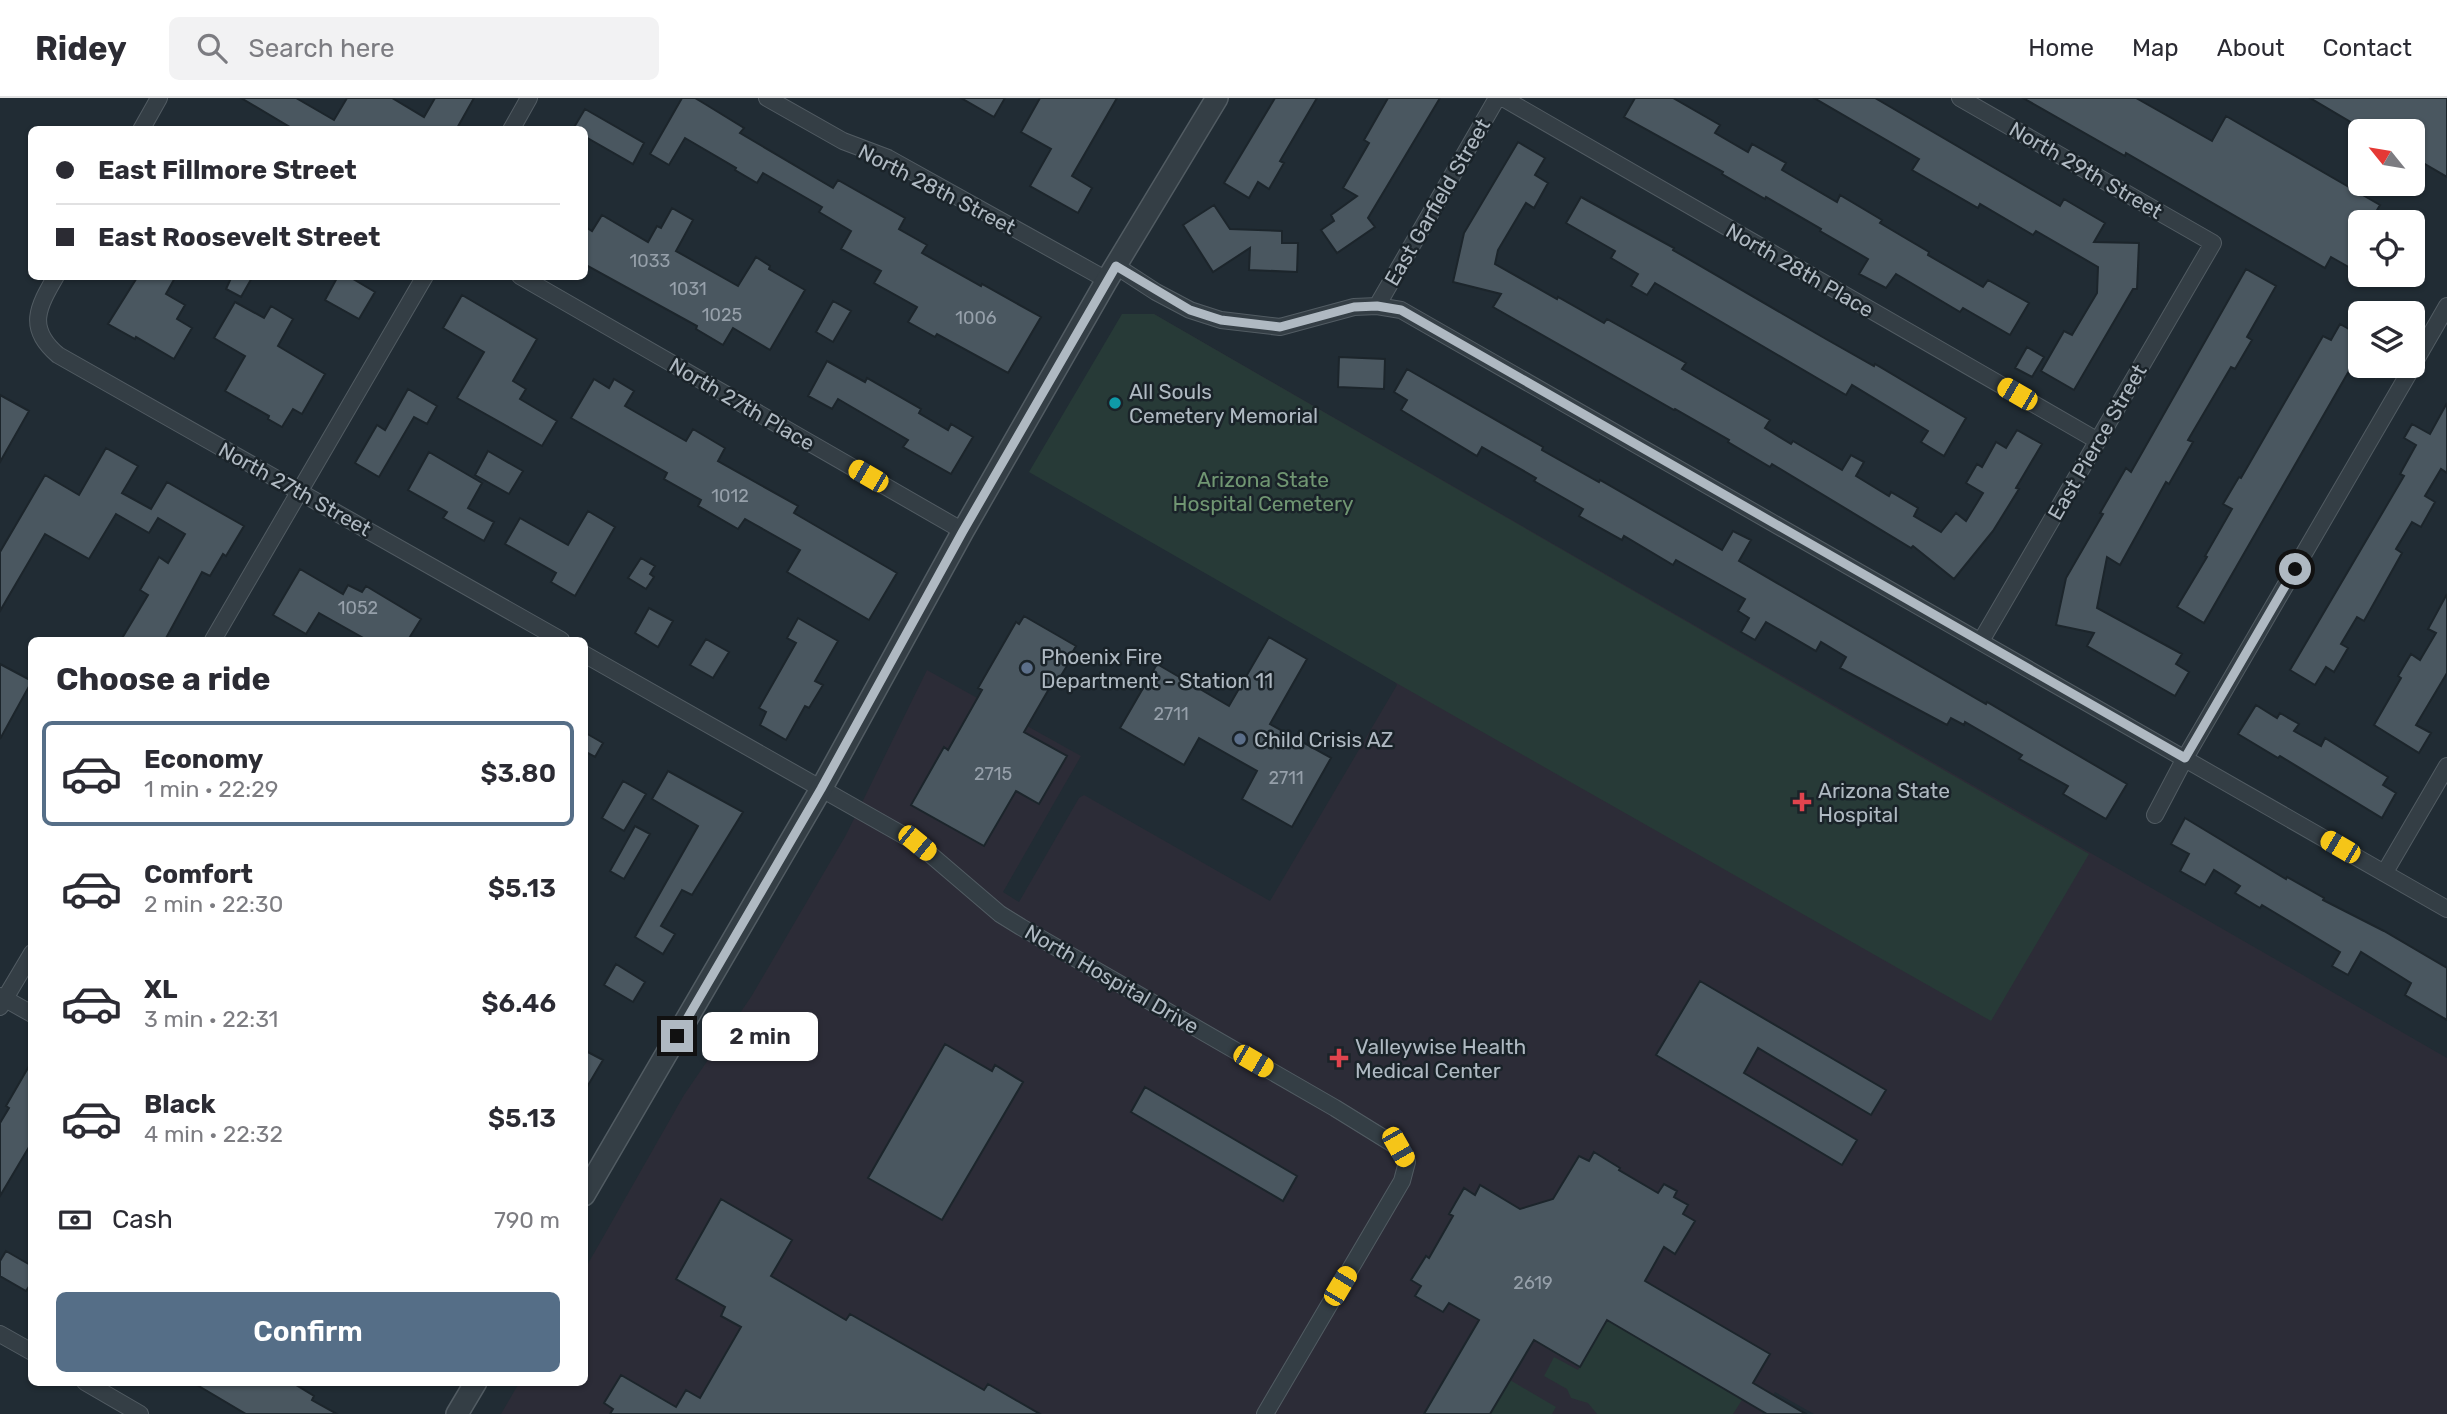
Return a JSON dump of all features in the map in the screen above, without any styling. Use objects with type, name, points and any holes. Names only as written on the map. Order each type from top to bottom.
[{"type":"street","points":[[143,126],[159,98]]},
{"type":"street","points":[[513,126],[529,98]]},
{"type":"street","name":"North 28th Street","points":[[767,98],[843,141],[888,158],[1190,310],[1221,320],[1280,327],[1354,307],[1377,306],[1401,310],[2447,908]]},
{"type":"street","points":[[588,1188],[821,789],[963,531],[1217,98]]},
{"type":"street","name":"East Garfield Street","points":[[1377,306],[1497,98]]},
{"type":"street","name":"North 28th Place","points":[[1503,98],[2098,441]]},
{"type":"street","name":"North 29th Street","points":[[1960,98],[2213,243]]},
{"type":"street","name":"East Pierce Street","points":[[1981,641],[2213,243]]},
{"type":"street","name":"North 27th Street","points":[[54,280],[40,307],[38,328],[44,344],[58,355],[556,637]]},
{"type":"street","points":[[215,637],[423,280]]},
{"type":"street","name":"North 27th Place","points":[[527,280],[963,531]]},
{"type":"street","points":[[2425,344],[2447,306]]},
{"type":"street","points":[[2155,814],[2405,378]]},
{"type":"street","points":[[588,656],[821,789]]},
{"type":"street","points":[[2385,872],[2447,766]]},
{"type":"street","name":"North Hospital Drive","points":[[821,789],[917,843],[1000,914],[1398,1147],[1407,1162],[1402,1181],[1265,1414]]},
{"type":"street","points":[[28,959],[2,1000],[28,1012]]},
{"type":"street","points":[[0,1334],[28,1350]]},
{"type":"street","points":[[92,1386],[140,1414]]},
{"type":"street","points":[[457,1414],[474,1386]]},
{"type":"shaded area","name":"Valleywise Health Medical Center","points":[[1122,314],[1154,314],[2447,1058],[2447,1414],[1814,1414],[1775,1392],[1762,1414],[501,1414],[517,1386],[588,1386],[588,1264],[684,1095],[751,997],[846,835],[927,670],[1081,756],[1003,892],[1019,902],[1079,798],[1084,795],[1270,901],[1397,685]]},
{"type":"green space","name":"Arizona State Hospital Cemetery","points":[[1122,314],[1154,314],[2089,854],[1991,1021],[1029,472]]},
{"type":"green space","points":[[1607,1320],[1742,1400],[1733,1414],[1597,1414],[1588,1403],[1571,1398],[1567,1389],[1544,1376],[1554,1357],[1578,1370]]},
{"type":"green space","points":[[1510,1380],[1556,1407],[1552,1414],[1490,1414]]},
{"type":"building","points":[[241,98],[296,98],[334,120],[347,98],[392,98],[424,117],[435,98],[474,98],[458,126],[288,126]]},
{"type":"building","points":[[682,98],[695,98],[744,128],[740,133],[833,188],[838,180],[905,218],[899,229],[927,245],[922,253],[1041,317],[1008,373],[937,334],[935,337],[908,322],[917,307],[874,283],[881,271],[841,249],[851,231],[819,212],[822,207],[763,173],[757,183],[685,138],[669,165],[650,154]]},
{"type":"building","points":[[961,98],[1005,98],[994,117]]},
{"type":"building","points":[[1040,98],[1117,98],[1072,176],[1092,188],[1078,213],[1030,186],[1051,149],[1021,132]]},
{"type":"building","points":[[1275,98],[1317,98],[1280,161],[1284,163],[1269,189],[1258,182],[1249,198],[1224,183]]},
{"type":"building","points":[[1388,98],[1440,98],[1368,218],[1375,227],[1337,253],[1321,230],[1334,221],[1331,215],[1357,196],[1343,188],[1369,143],[1364,140]]},
{"type":"building","points":[[1635,98],[1673,98],[1720,125],[1715,133],[1748,152],[1752,144],[1786,163],[1782,170],[1837,202],[1840,195],[1929,252],[1928,255],[1983,287],[1988,280],[2029,303],[2010,335],[1963,308],[1960,312],[1896,274],[1886,288],[1859,274],[1868,259],[1820,231],[1821,229],[1624,117]]},
{"type":"building","points":[[1814,98],[1875,98],[2060,206],[2064,199],[2105,223],[2094,242],[2139,243],[2137,289],[2133,289],[2074,390],[2041,371],[2064,331],[2072,335],[2097,293],[2098,267],[2036,231],[2033,235],[1980,204],[1978,208],[1912,170],[1919,159]]},
{"type":"building","points":[[2023,98],[2136,98],[2212,141],[2226,116],[2348,187],[2348,196],[2364,196],[2380,205],[2377,210],[2348,210],[2348,267],[2331,257],[2325,268],[2126,153],[2125,156]]},
{"type":"building","points":[[2310,98],[2447,98],[2447,177],[2426,165],[2426,119],[2348,120]]},
{"type":"building","points":[[585,109],[644,143],[633,164],[588,138],[588,126],[575,126]]},
{"type":"building","points":[[1518,142],[1545,158],[1535,175],[1548,183],[1534,208],[1526,203],[1498,250],[1495,264],[1604,323],[1607,319],[1686,363],[1682,369],[1770,420],[1765,428],[1791,444],[1793,441],[1842,470],[1851,455],[1864,462],[1856,476],[1889,496],[1891,492],[1918,508],[1914,516],[1941,532],[1956,513],[1966,521],[1983,493],[1966,483],[1977,464],[1982,467],[1996,442],[2006,448],[2017,430],[2042,444],[1993,531],[1954,579],[1913,546],[1911,548],[1772,464],[1770,467],[1728,442],[1729,440],[1493,307],[1501,294],[1453,282],[1464,233]]},
{"type":"building","points":[[1581,197],[1966,418],[1944,456],[1921,442],[1928,431],[1852,385],[1846,395],[1655,283],[1647,295],[1631,286],[1638,274],[1611,258],[1615,251],[1566,223]]},
{"type":"building","points":[[1214,205],[1230,229],[1282,231],[1282,243],[1298,243],[1297,272],[1249,270],[1250,248],[1213,272],[1183,225]]},
{"type":"building","points":[[672,208],[693,220],[676,251],[738,286],[756,257],[770,266],[769,269],[805,290],[770,350],[733,328],[723,345],[696,329],[697,326],[588,266],[588,228],[592,231],[602,215],[648,242],[657,226],[661,228]]},
{"type":"building","points":[[2246,269],[2276,286],[2247,337],[2252,340],[2235,369],[2231,367],[2188,440],[2193,442],[2169,484],[2166,482],[2120,565],[2107,557],[2097,608],[2182,654],[2176,664],[2189,672],[2175,696],[2087,646],[2094,633],[2056,625],[2066,578],[2103,514],[2100,513],[2126,468],[2131,472]]},
{"type":"building","points":[[136,280],[174,280],[166,294],[185,305],[177,319],[192,328],[174,359],[108,324]]},
{"type":"building","points":[[230,280],[251,280],[241,297],[226,289]]},
{"type":"building","points":[[336,280],[355,280],[375,292],[359,319],[325,300]]},
{"type":"building","points":[[462,295],[537,339],[513,381],[526,389],[520,399],[557,421],[542,446],[457,398],[484,352],[443,328]]},
{"type":"building","points":[[833,301],[851,311],[833,342],[816,332]]},
{"type":"building","points":[[235,302],[264,318],[271,306],[293,319],[278,346],[325,374],[302,414],[293,409],[282,427],[268,419],[269,416],[225,391],[245,356],[214,338]]},
{"type":"building","points":[[2340,324],[2348,329],[2348,373],[2204,623],[2177,607],[2232,509],[2223,504],[2239,477],[2241,478],[2323,336],[2331,340]]},
{"type":"building","points":[[2027,347],[2044,357],[2032,377],[2015,368]]},
{"type":"building","points":[[1339,357],[1385,359],[1384,389],[1338,387]]},
{"type":"building","points":[[827,361],[865,382],[867,378],[921,409],[919,413],[948,430],[951,424],[973,437],[951,474],[903,447],[908,440],[838,399],[832,409],[808,396]]},
{"type":"building","points":[[1407,369],[1543,447],[1542,450],[1722,550],[1733,531],[1751,540],[1739,561],[2127,784],[2106,819],[2063,794],[2068,786],[2019,759],[2022,755],[1965,722],[1964,725],[1951,718],[1947,725],[1840,668],[1846,657],[1821,642],[1816,651],[1766,622],[1755,640],[1741,632],[1749,618],[1738,611],[1745,599],[1676,560],[1673,565],[1624,536],[1622,540],[1579,516],[1583,509],[1534,481],[1536,478],[1482,447],[1477,456],[1401,410],[1407,400],[1394,392]]},
{"type":"building","points":[[594,379],[609,388],[614,379],[634,391],[625,406],[686,441],[693,429],[725,448],[718,461],[798,506],[794,513],[897,573],[869,620],[787,572],[800,550],[745,519],[738,529],[698,506],[701,500],[664,479],[667,473],[571,418]]},
{"type":"building","points":[[408,389],[437,406],[427,424],[414,417],[379,477],[355,463],[377,425],[385,430]]},
{"type":"building","points":[[0,395],[29,411],[0,462]]},
{"type":"building","points":[[2447,403],[2447,473],[2441,469],[2425,496],[2435,502],[2421,527],[2412,522],[2396,549],[2402,553],[2364,621],[2357,617],[2341,644],[2348,648],[2334,672],[2326,667],[2315,685],[2290,670],[2404,476],[2400,474],[2416,445],[2404,438],[2412,424],[2430,434]]},
{"type":"building","points":[[106,448],[138,466],[122,493],[151,509],[167,482],[244,526],[210,576],[202,572],[167,637],[123,637],[148,595],[140,590],[159,557],[168,563],[185,534],[158,518],[149,533],[116,514],[89,559],[45,534],[0,611],[0,552],[45,475],[79,495]]},
{"type":"building","points":[[488,451],[523,471],[509,494],[475,475]]},
{"type":"building","points":[[429,452],[482,483],[468,508],[494,522],[484,541],[443,518],[447,512],[408,490]]},
{"type":"building","points":[[588,511],[615,527],[575,596],[551,582],[556,573],[505,544],[520,518],[568,545]]},
{"type":"building","points":[[641,558],[655,566],[650,574],[654,577],[646,589],[628,578]]},
{"type":"building","points":[[300,569],[343,594],[348,585],[362,592],[366,586],[421,619],[410,637],[362,637],[319,613],[306,634],[273,615]]},
{"type":"building","points":[[2447,594],[2447,673],[2416,725],[2431,733],[2419,753],[2374,725],[2401,678],[2398,676],[2411,654],[2420,660],[2436,633],[2428,629]]},
{"type":"building","points":[[649,608],[673,621],[658,647],[635,633]]},
{"type":"building","points":[[1024,616],[1076,646],[1056,684],[1053,682],[1024,732],[1067,756],[1039,804],[1016,791],[984,846],[911,805],[944,747],[948,750],[982,690],[978,688],[1016,622],[1019,624]]},
{"type":"building","points":[[798,618],[838,641],[815,681],[823,685],[809,708],[805,706],[786,740],[760,725],[766,712],[759,708],[796,643],[787,638]]},
{"type":"building","points":[[1269,637],[1307,659],[1270,724],[1331,758],[1292,827],[1242,799],[1257,771],[1199,738],[1184,765],[1120,728],[1157,664],[1229,706]]},
{"type":"building","points":[[706,639],[729,652],[713,678],[690,665]]},
{"type":"building","points":[[0,664],[28,679],[28,688],[0,739]]},
{"type":"building","points":[[2256,705],[2277,718],[2280,713],[2299,724],[2294,731],[2321,746],[2325,738],[2388,777],[2383,785],[2396,793],[2382,818],[2280,756],[2278,758],[2238,734]]},
{"type":"building","points":[[588,734],[603,743],[595,757],[588,753]]},
{"type":"building","points":[[668,771],[743,812],[692,895],[682,890],[661,926],[675,934],[663,954],[635,937],[698,826],[652,799]]},
{"type":"building","points":[[623,781],[646,794],[624,831],[602,818]]},
{"type":"building","points":[[2185,818],[2286,879],[2287,877],[2324,898],[2323,900],[2384,931],[2447,968],[2447,1020],[2405,995],[2411,983],[2361,952],[2348,975],[2332,966],[2340,952],[2262,905],[2260,908],[2235,893],[2240,886],[2214,870],[2205,885],[2180,871],[2189,854],[2171,844]]},
{"type":"building","points":[[635,826],[650,834],[624,879],[610,871]]},
{"type":"building","points":[[616,964],[645,982],[633,1002],[604,985]]},
{"type":"building","points":[[1700,981],[1886,1090],[1871,1115],[1758,1048],[1744,1073],[1857,1140],[1842,1165],[1656,1055]]},
{"type":"building","points":[[945,1044],[992,1071],[995,1065],[1023,1082],[942,1220],[868,1178]]},
{"type":"building","points":[[588,1052],[603,1060],[588,1085]]},
{"type":"building","points":[[28,1068],[28,1149],[0,1196],[0,1123],[9,1108],[6,1106]]},
{"type":"building","points":[[1145,1087],[1297,1176],[1283,1201],[1131,1112]]},
{"type":"building","points":[[1594,1152],[1658,1193],[1664,1184],[1677,1191],[1674,1197],[1688,1205],[1683,1214],[1695,1221],[1675,1254],[1664,1247],[1645,1281],[1770,1354],[1753,1383],[1806,1414],[1767,1414],[1607,1320],[1580,1367],[1534,1340],[1490,1414],[1424,1414],[1479,1320],[1449,1303],[1443,1312],[1415,1296],[1421,1286],[1411,1280],[1426,1256],[1429,1258],[1453,1216],[1449,1214],[1464,1188],[1475,1195],[1480,1185],[1520,1209],[1553,1199],[1579,1156],[1589,1161]]},
{"type":"building","points":[[721,1199],[792,1240],[771,1276],[846,1320],[850,1314],[984,1390],[988,1384],[1040,1414],[610,1414],[613,1409],[604,1403],[621,1375],[676,1407],[686,1390],[700,1398],[741,1327],[721,1316],[725,1307],[676,1279]]},
{"type":"building","points":[[6,1251],[28,1264],[26,1291],[0,1276],[0,1261]]},
{"type":"building","points":[[199,1386],[298,1386],[314,1396],[312,1400],[337,1414],[246,1414]]},
{"type":"place","name":"All Souls Cemetery Memorial","points":[[1115,403]]},
{"type":"place","name":"Phoenix Fire Department - Station 11","points":[[1027,668]]},
{"type":"place","name":"Child Crisis AZ","points":[[1240,739]]},
{"type":"place","name":"Arizona State Hospital","points":[[1802,802]]},
{"type":"place","name":"Valleywise Health Medical Center","points":[[1339,1058]]},
{"type":"route","points":[[677,1036],[821,789],[963,531],[1116,266],[1190,310],[1221,320],[1280,327],[1354,307],[1377,306],[1401,310],[2185,758],[2295,569]]}]
